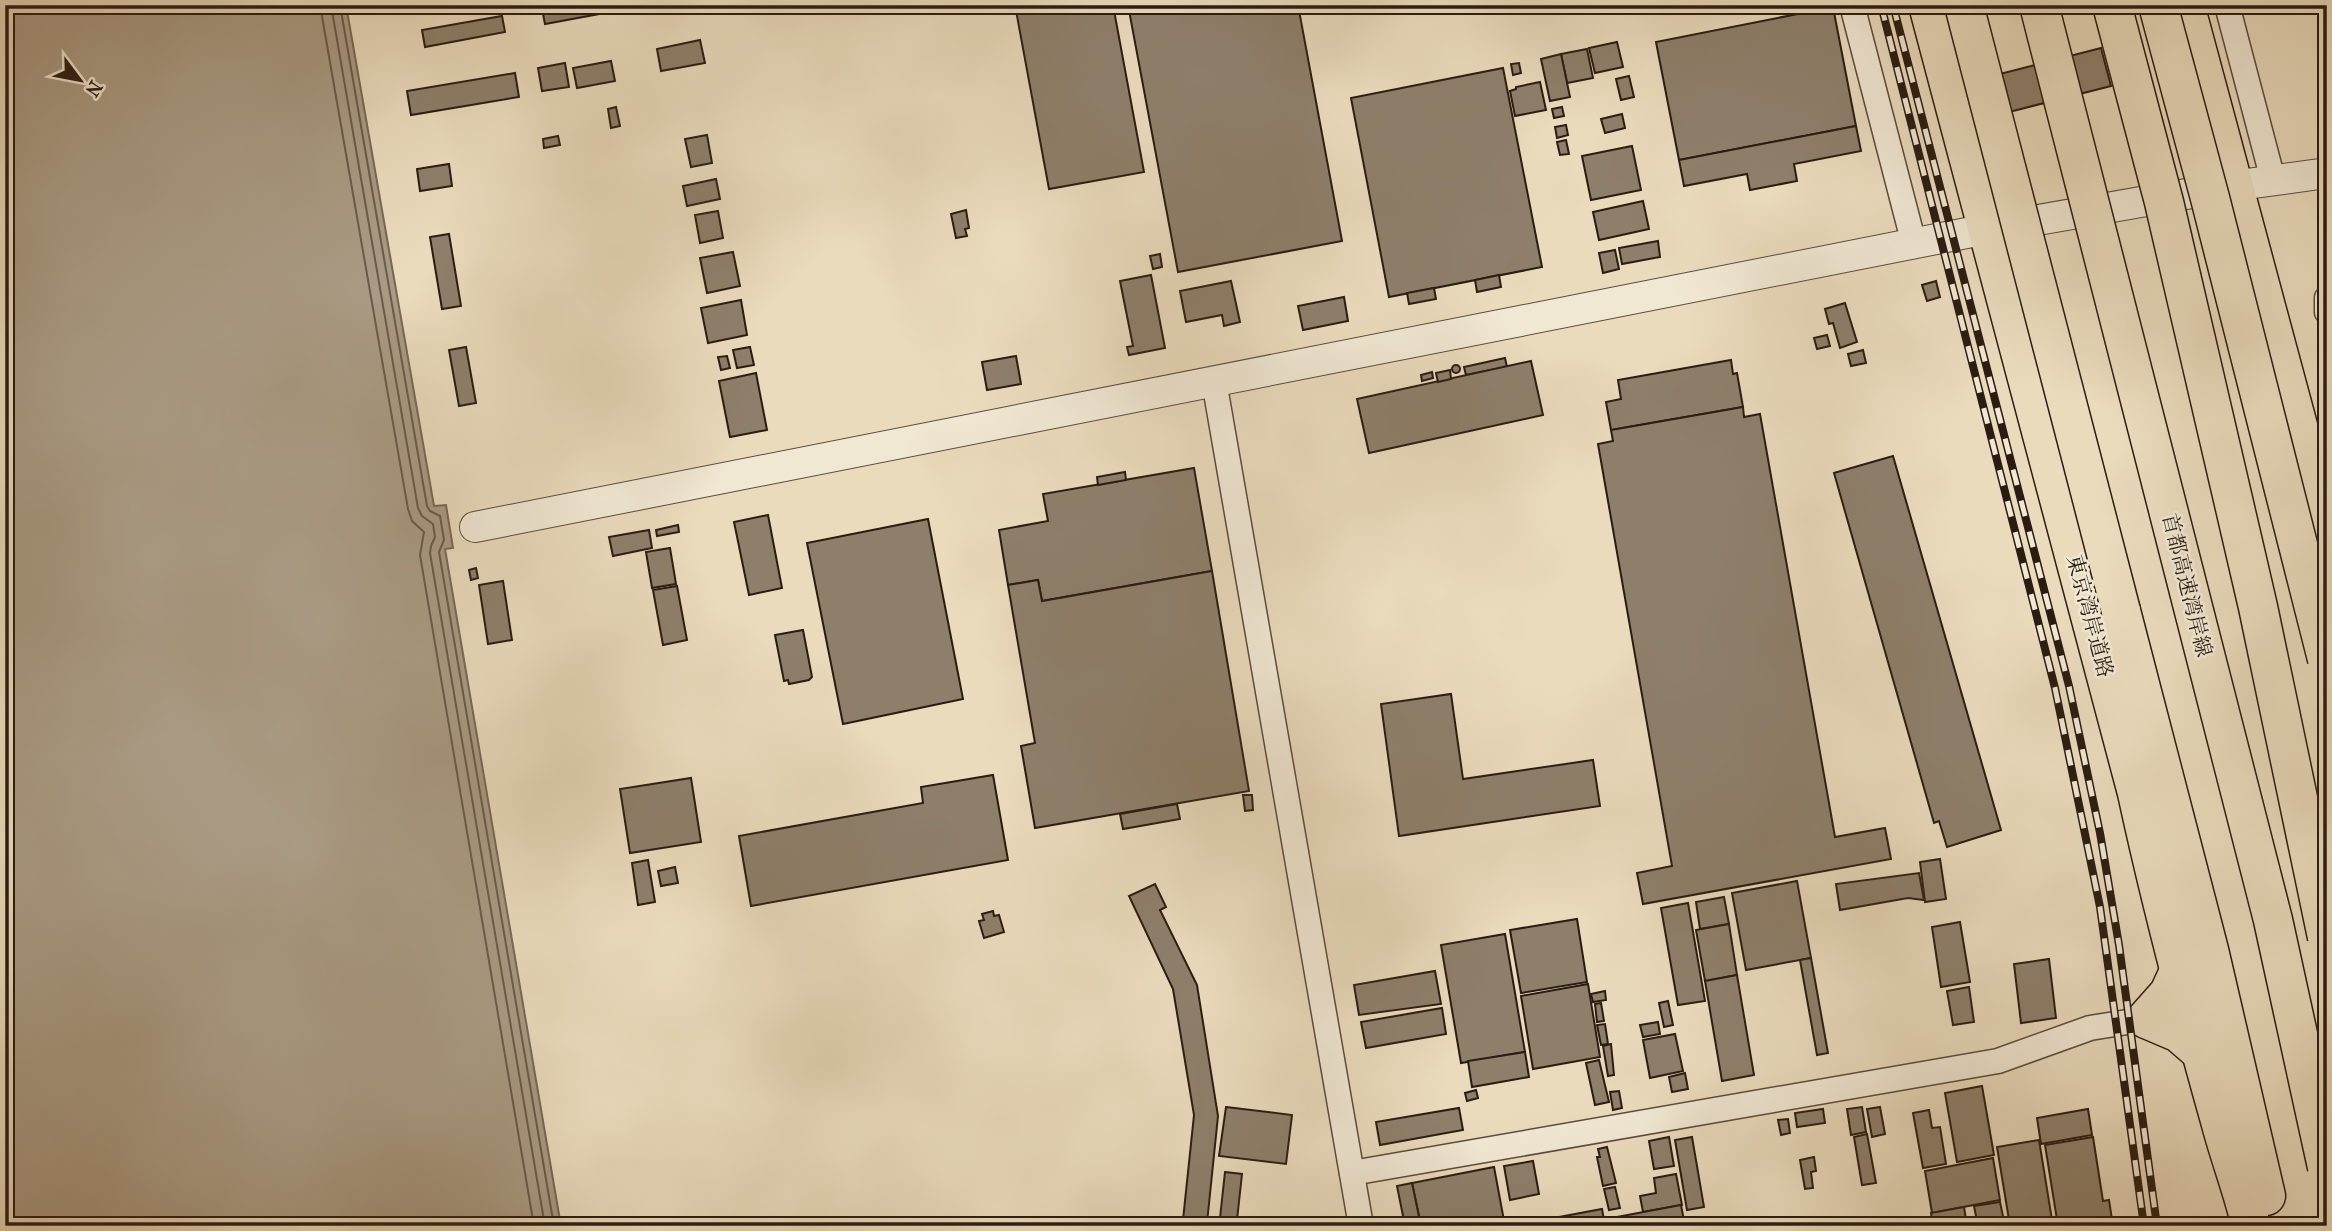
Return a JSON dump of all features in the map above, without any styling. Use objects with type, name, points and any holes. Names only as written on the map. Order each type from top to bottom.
[{"type":"highway","name":"東京湾岸道路","points":[[1928,5],[2133,779],[2179,969],[2251,1226]]},
{"type":"highway","name":"東京湾岸道路","points":[[1964,5],[2209,950],[2273,1226]]},
{"type":"highway","name":"首都高速湾岸線","points":[[2039,5],[2273,920],[2327,1167]]},
{"type":"highway","points":[[2112,5],[2164,202],[2259,607],[2327,937]]},
{"type":"highway","points":[[2158,5],[2327,659]]},
{"type":"highway","points":[[2185,5],[2327,534]]},
{"type":"highway","points":[[2179,969],[2169,993],[2146,1019],[2179,1033],[2202,1052]]},
{"type":"street","points":[[1852,5],[1914,244]]},
{"type":"street","points":[[2227,5],[2273,180]]},
{"type":"street","points":[[475,527],[1987,229],[2232,186],[2327,173]]},
{"type":"street","points":[[2327,298],[2327,312]]},
{"type":"street","points":[[1214,381],[1361,1226]]},
{"type":"street","points":[[1352,1173],[1998,1062],[2090,1028],[2146,1019]]},
{"type":"street","points":[[2221,1125],[2240,1226]]},
{"type":"water","points":[[5,5],[346,5],[434,506],[446,505],[453,548],[445,549],[561,1226],[5,1226]]},
{"type":"building","points":[[561,5],[648,5],[545,24],[542,9]]},
{"type":"building","points":[[1015,5],[1113,5],[1144,172],[1049,189]]},
{"type":"building","points":[[1128,5],[1298,5],[1342,241],[1178,272]]},
{"type":"building","points":[[1833,7],[1856,126],[1679,160],[1656,42]]},
{"type":"building","points":[[502,16],[505,32],[425,47],[422,30]]},
{"type":"building","points":[[700,40],[705,63],[661,71],[657,49]]},
{"type":"building","points":[[1617,42],[1623,67],[1595,73],[1589,48]]},
{"type":"building","points":[[2101,48],[2111,86],[2009,112],[2000,74]]},
{"type":"building","points":[[1587,49],[1593,78],[1567,83],[1561,54]]},
{"type":"building","points":[[1561,54],[1570,97],[1550,101],[1541,59]]},
{"type":"building","points":[[611,61],[615,81],[577,88],[573,68]]},
{"type":"building","points":[[565,63],[569,87],[542,91],[538,68]]},
{"type":"building","points":[[1519,63],[1521,73],[1513,75],[1511,64]]},
{"type":"building","points":[[1503,68],[1542,267],[1389,297],[1351,98]]},
{"type":"building","points":[[515,73],[519,97],[411,115],[407,91]]},
{"type":"building","points":[[1629,76],[1634,97],[1621,100],[1616,79]]},
{"type":"building","points":[[1540,82],[1546,110],[1515,116],[1510,91],[1516,87]]},
{"type":"building","points":[[616,107],[620,126],[611,128],[608,109]]},
{"type":"building","points":[[1562,107],[1564,116],[1554,118],[1552,109]]},
{"type":"building","points":[[1622,114],[1625,128],[1605,133],[1601,119]]},
{"type":"building","points":[[1566,125],[1568,135],[1557,138],[1555,127]]},
{"type":"building","points":[[1856,126],[1861,151],[1794,164],[1797,181],[1750,190],[1747,174],[1684,186],[1679,160]]},
{"type":"building","points":[[707,135],[712,163],[691,167],[685,139]]},
{"type":"building","points":[[558,136],[560,145],[544,148],[543,139]]},
{"type":"building","points":[[1566,140],[1569,154],[1560,155],[1557,142]]},
{"type":"building","points":[[1632,146],[1641,190],[1591,200],[1582,156]]},
{"type":"building","points":[[449,164],[452,186],[420,191],[417,169]]},
{"type":"building","points":[[716,179],[720,199],[687,206],[683,186]]},
{"type":"building","points":[[1643,201],[1649,229],[1599,240],[1593,212]]},
{"type":"building","points":[[966,210],[969,228],[965,229],[967,236],[956,238],[951,214]]},
{"type":"building","points":[[718,211],[723,238],[700,243],[695,215]]},
{"type":"building","points":[[449,234],[461,306],[442,309],[430,237]]},
{"type":"building","points":[[1658,241],[1660,257],[1622,264],[1619,248]]},
{"type":"building","points":[[1615,250],[1619,269],[1603,273],[1599,253]]},
{"type":"building","points":[[733,252],[740,286],[707,293],[700,258]]},
{"type":"building","points":[[1160,254],[1162,267],[1153,269],[1150,256]]},
{"type":"building","points":[[1151,275],[1165,348],[1129,355],[1127,347],[1133,346],[1120,281]]},
{"type":"building","points":[[1499,275],[1501,287],[1477,292],[1475,280]]},
{"type":"building","points":[[1231,281],[1240,322],[1224,326],[1222,315],[1186,322],[1180,291]]},
{"type":"building","points":[[1936,281],[1940,297],[1927,301],[1922,285]]},
{"type":"building","points":[[1434,288],[1436,299],[1409,304],[1407,293]]},
{"type":"building","points":[[1344,297],[1348,321],[1303,330],[1298,306]]},
{"type":"building","points":[[741,300],[747,335],[708,343],[701,308]]},
{"type":"building","points":[[1845,303],[1857,342],[1840,348],[1833,323],[1829,324],[1825,309]]},
{"type":"building","points":[[1827,335],[1830,346],[1817,349],[1814,338]]},
{"type":"building","points":[[466,347],[476,403],[459,406],[449,350]]},
{"type":"building","points":[[750,347],[754,365],[737,368],[733,350]]},
{"type":"building","points":[[1863,350],[1866,363],[1851,366],[1848,354]]},
{"type":"building","points":[[727,356],[730,368],[721,370],[718,357]]},
{"type":"building","points":[[1016,356],[1021,384],[987,390],[982,362]]},
{"type":"building","points":[[1505,358],[1507,367],[1466,375],[1464,367]]},
{"type":"building","points":[[1731,360],[1733,374],[1737,373],[1743,407],[1611,430],[1606,402],[1621,399],[1618,380]]},
{"type":"building","points":[[1531,361],[1543,415],[1369,453],[1357,399]]},
{"type":"building","points":[[1456,365],[1460,369],[1456,373],[1452,369]]},
{"type":"building","points":[[1450,370],[1451,379],[1438,382],[1436,373]]},
{"type":"building","points":[[1432,372],[1433,378],[1422,381],[1421,375]]},
{"type":"building","points":[[756,373],[767,430],[730,437],[719,381]]},
{"type":"building","points":[[1743,407],[1744,417],[1760,414],[1835,837],[1885,828],[1891,859],[1643,904],[1637,873],[1672,866],[1598,444],[1613,441],[1611,430]]},
{"type":"building","points":[[1893,456],[2001,830],[1947,847],[1939,821],[1934,823],[1834,473]]},
{"type":"building","points":[[1194,468],[1212,571],[1042,601],[1038,580],[1008,585],[999,530],[1048,521],[1043,494]]},
{"type":"building","points":[[1125,472],[1126,480],[1098,485],[1097,477]]},
{"type":"building","points":[[768,515],[782,588],[749,595],[734,522]]},
{"type":"building","points":[[928,519],[963,699],[843,724],[807,543]]},
{"type":"building","points":[[678,525],[679,532],[657,536],[656,530]]},
{"type":"building","points":[[649,530],[652,548],[613,556],[609,537]]},
{"type":"building","points":[[670,548],[676,584],[652,588],[646,552]]},
{"type":"building","points":[[476,568],[478,578],[471,580],[469,570]]},
{"type":"building","points":[[1212,571],[1249,791],[1035,828],[1021,746],[1035,743],[1008,585],[1038,580],[1042,601]]},
{"type":"building","points":[[503,581],[512,640],[488,644],[479,585]]},
{"type":"building","points":[[677,586],[687,640],[663,645],[653,590]]},
{"type":"building","points":[[803,630],[812,677],[789,684],[788,680],[784,681],[775,635]]},
{"type":"building","points":[[1451,694],[1463,779],[1593,760],[1600,806],[1399,836],[1381,704]]},
{"type":"building","points":[[993,775],[1008,860],[751,906],[739,836],[923,803],[921,787]]},
{"type":"building","points":[[691,778],[701,842],[630,853],[620,789]]},
{"type":"building","points":[[1243,795],[1252,795],[1253,810],[1245,811]]},
{"type":"building","points":[[1177,804],[1180,819],[1123,829],[1120,814]]},
{"type":"building","points":[[1940,859],[1946,899],[1925,902],[1920,862]]},
{"type":"building","points":[[648,860],[655,902],[638,905],[632,863]]},
{"type":"building","points":[[675,867],[678,883],[661,886],[658,871]]},
{"type":"building","points":[[1919,873],[1924,900],[1908,898],[1840,910],[1836,884]]},
{"type":"building","points":[[1797,881],[1811,958],[1746,970],[1732,893]]},
{"type":"building","points":[[1155,884],[1166,907],[1160,910],[1197,985],[1218,1116],[1207,1223],[1183,1220],[1194,1115],[1173,989],[1129,896]]},
{"type":"building","points":[[1724,897],[1729,924],[1700,929],[1696,902]]},
{"type":"building","points":[[1688,903],[1705,1001],[1678,1005],[1661,908]]},
{"type":"building","points":[[993,911],[994,916],[999,915],[1004,932],[984,938],[979,921],[984,920],[982,914]]},
{"type":"building","points":[[1577,919],[1587,982],[1521,993],[1510,930]]},
{"type":"building","points":[[1960,922],[1970,982],[1941,987],[1932,927]]},
{"type":"building","points":[[1729,924],[1737,975],[1705,981],[1696,930]]},
{"type":"building","points":[[1505,934],[1525,1052],[1461,1063],[1441,945]]},
{"type":"building","points":[[1811,958],[1828,1053],[1817,1055],[1800,960]]},
{"type":"building","points":[[2049,959],[2056,1018],[2021,1023],[2014,964]]},
{"type":"building","points":[[1435,971],[1441,1004],[1359,1015],[1354,985]]},
{"type":"building","points":[[1737,975],[1754,1075],[1722,1081],[1705,981]]},
{"type":"building","points":[[1588,984],[1600,1057],[1533,1069],[1521,996]]},
{"type":"building","points":[[1969,987],[1974,1022],[1953,1025],[1947,991]]},
{"type":"building","points":[[1605,991],[1606,1000],[1593,1002],[1591,994]]},
{"type":"building","points":[[1668,1001],[1673,1025],[1664,1027],[1659,1003]]},
{"type":"building","points":[[1601,1003],[1604,1021],[1597,1022],[1595,1004]]},
{"type":"building","points":[[1442,1008],[1446,1034],[1366,1048],[1361,1022]]},
{"type":"building","points":[[1658,1022],[1660,1034],[1643,1037],[1640,1025]]},
{"type":"building","points":[[1605,1024],[1608,1044],[1601,1045],[1597,1025]]},
{"type":"building","points":[[1675,1034],[1683,1071],[1650,1078],[1643,1040]]},
{"type":"building","points":[[1611,1044],[1614,1075],[1608,1076],[1603,1046]]},
{"type":"building","points":[[1525,1052],[1529,1077],[1472,1087],[1468,1061]]},
{"type":"building","points":[[1599,1060],[1609,1102],[1595,1105],[1586,1063]]},
{"type":"building","points":[[1685,1073],[1688,1089],[1672,1092],[1669,1077]]},
{"type":"building","points":[[1982,1086],[1994,1155],[1957,1162],[1945,1093]]},
{"type":"building","points":[[1476,1090],[1478,1098],[1467,1101],[1465,1093]]},
{"type":"building","points":[[1619,1091],[1622,1108],[1613,1110],[1610,1092]]},
{"type":"building","points":[[1226,1107],[1292,1115],[1286,1164],[1219,1156]]},
{"type":"building","points":[[1862,1107],[1866,1132],[1851,1135],[1847,1109]]},
{"type":"building","points":[[1880,1107],[1885,1134],[1872,1137],[1867,1109]]},
{"type":"building","points":[[1459,1108],[1463,1130],[1380,1145],[1376,1122]]},
{"type":"building","points":[[1823,1109],[1825,1123],[1797,1127],[1795,1113]]},
{"type":"building","points":[[2088,1109],[2092,1135],[2041,1144],[2037,1118]]},
{"type":"building","points":[[1929,1110],[1932,1128],[1940,1127],[1946,1164],[1923,1168],[1913,1113]]},
{"type":"building","points":[[1788,1119],[1790,1133],[1781,1135],[1778,1120]]},
{"type":"building","points":[[1867,1134],[1876,1183],[1862,1185],[1854,1137]]},
{"type":"building","points":[[1669,1137],[1674,1166],[1654,1169],[1649,1141]]},
{"type":"building","points":[[1692,1137],[1704,1207],[1687,1210],[1675,1140]]},
{"type":"building","points":[[2093,1137],[2103,1201],[2109,1200],[2113,1226],[2058,1226],[2045,1145]]},
{"type":"building","points":[[2039,1140],[2053,1226],[2010,1226],[1997,1147]]},
{"type":"building","points":[[1607,1147],[1616,1183],[1603,1186],[1597,1157],[1600,1157],[1598,1149]]},
{"type":"building","points":[[1814,1157],[1816,1171],[1811,1172],[1813,1188],[1805,1189],[1800,1160]]},
{"type":"building","points":[[1993,1158],[2000,1200],[1932,1213],[1925,1171]]},
{"type":"building","points":[[1533,1161],[1539,1194],[1510,1200],[1504,1166]]},
{"type":"building","points":[[1494,1167],[1505,1226],[1421,1226],[1412,1183]]},
{"type":"building","points":[[1225,1172],[1242,1174],[1237,1220],[1220,1218]]},
{"type":"building","points":[[1676,1174],[1682,1205],[1643,1212],[1640,1196],[1656,1193],[1654,1178]]},
{"type":"building","points":[[1412,1183],[1421,1226],[1405,1226],[1397,1186]]},
{"type":"building","points":[[1615,1187],[1620,1208],[1609,1210],[1604,1189]]},
{"type":"building","points":[[2000,1202],[2005,1226],[1978,1226],[1974,1206]]},
{"type":"building","points":[[1681,1205],[1685,1226],[1607,1226],[1606,1219]]},
{"type":"building","points":[[1964,1207],[1967,1226],[1933,1226],[1931,1213]]},
{"type":"building","points":[[1602,1209],[1605,1226],[1549,1226],[1548,1219]]},
{"type":"railway","points":[[1881,5],[2055,688],[2100,907],[2144,1226]]},
{"type":"railway","points":[[1893,5],[2069,686],[2100,833],[2119,945],[2157,1226]]}]
